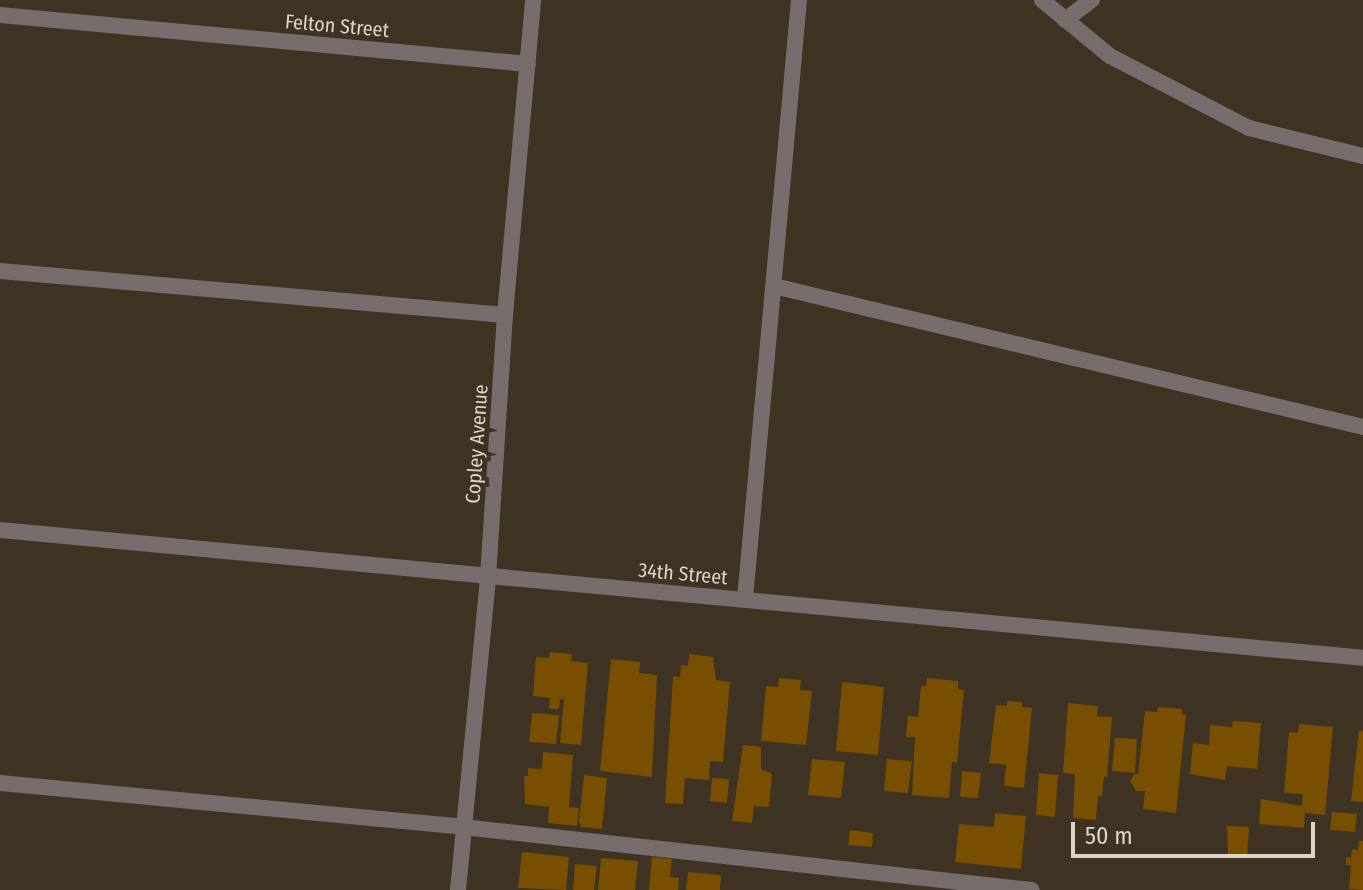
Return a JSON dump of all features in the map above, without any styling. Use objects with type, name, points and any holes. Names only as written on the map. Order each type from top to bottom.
[{"type":"street","name":"Copley Avenue","points":[[458,890],[488,577],[505,315],[533,0]]},
{"type":"street","points":[[745,599],[799,0]]},
{"type":"street","points":[[1042,0],[1110,56],[1249,128],[1363,156]]},
{"type":"street","points":[[1065,20],[1092,0]]},
{"type":"street","name":"Felton Street","points":[[0,15],[528,64]]},
{"type":"street","points":[[0,271],[505,315]]},
{"type":"street","points":[[774,286],[1363,427]]},
{"type":"street","name":"34th Street","points":[[0,530],[1363,658]]},
{"type":"street","points":[[0,783],[463,827],[1032,890]]},
{"type":"building","points":[[550,652],[572,654],[571,661],[588,663],[581,745],[560,743],[564,699],[560,699],[559,709],[549,709],[550,698],[533,696],[536,657],[549,658]]},
{"type":"building","points":[[689,654],[713,657],[716,680],[730,682],[723,762],[710,761],[709,780],[685,778],[683,804],[665,803],[673,676],[680,677],[681,665],[688,666]]},
{"type":"building","points":[[611,659],[640,662],[639,673],[657,675],[652,777],[600,771]]},
{"type":"building","points":[[779,678],[801,680],[800,690],[812,691],[806,745],[761,741],[766,686],[778,687]]},
{"type":"building","points":[[927,678],[958,681],[958,689],[964,690],[957,763],[952,762],[949,798],[912,795],[915,737],[906,737],[908,716],[918,717],[921,686],[926,686]]},
{"type":"building","points":[[842,682],[884,687],[878,755],[836,751]]},
{"type":"building","points":[[1007,701],[1022,702],[1022,707],[1032,708],[1024,788],[1004,786],[1006,765],[989,763],[996,705],[1007,706]]},
{"type":"building","points":[[1068,703],[1098,706],[1097,716],[1112,717],[1107,777],[1104,776],[1102,796],[1098,796],[1096,820],[1073,818],[1075,774],[1063,773]]},
{"type":"building","points":[[1158,707],[1182,709],[1182,714],[1186,715],[1176,813],[1143,809],[1145,791],[1136,791],[1130,781],[1134,774],[1138,774],[1145,711],[1157,712]]},
{"type":"building","points":[[532,713],[559,715],[556,744],[529,742]]},
{"type":"building","points":[[1233,721],[1261,723],[1257,769],[1227,766],[1225,780],[1190,774],[1193,743],[1209,745],[1210,725],[1232,727]]},
{"type":"building","points":[[1299,724],[1333,727],[1325,815],[1305,813],[1304,828],[1259,824],[1261,799],[1302,806],[1303,794],[1284,793],[1289,732],[1298,733]]},
{"type":"building","points":[[1359,730],[1363,731],[1363,802],[1351,801]]},
{"type":"building","points":[[1115,738],[1137,739],[1135,773],[1112,771]]},
{"type":"building","points":[[743,745],[761,747],[761,769],[772,774],[769,807],[754,806],[752,823],[732,821]]},
{"type":"building","points":[[543,752],[573,755],[569,807],[579,808],[577,826],[548,823],[549,807],[525,804],[524,776],[528,776],[528,768],[542,769]]},
{"type":"building","points":[[812,759],[845,762],[841,798],[808,795]]},
{"type":"building","points":[[887,759],[912,761],[908,793],[884,791]]},
{"type":"building","points":[[962,771],[981,773],[978,798],[960,797]]},
{"type":"building","points":[[1039,773],[1058,775],[1055,817],[1036,815]]},
{"type":"building","points":[[584,775],[607,778],[602,829],[581,827],[579,822]]},
{"type":"building","points":[[712,778],[729,779],[727,803],[710,801]]},
{"type":"building","points":[[1332,812],[1357,814],[1355,832],[1330,830]]},
{"type":"building","points":[[995,813],[1026,816],[1021,869],[955,862],[959,824],[994,827]]},
{"type":"building","points":[[1227,826],[1249,827],[1247,858],[1228,857]]},
{"type":"building","points":[[850,830],[873,833],[872,847],[848,845]]},
{"type":"building","points":[[1359,841],[1363,841],[1363,890],[1349,889],[1351,865],[1346,865],[1346,857],[1351,858],[1352,849],[1358,850]]},
{"type":"building","points":[[522,852],[569,857],[566,890],[518,888]]},
{"type":"building","points":[[652,857],[672,859],[670,877],[679,878],[678,890],[649,890]]},
{"type":"building","points":[[601,858],[638,861],[635,890],[598,890]]},
{"type":"building","points":[[575,864],[597,866],[594,890],[573,890]]},
{"type":"building","points":[[688,872],[721,875],[720,890],[686,890]]}]
